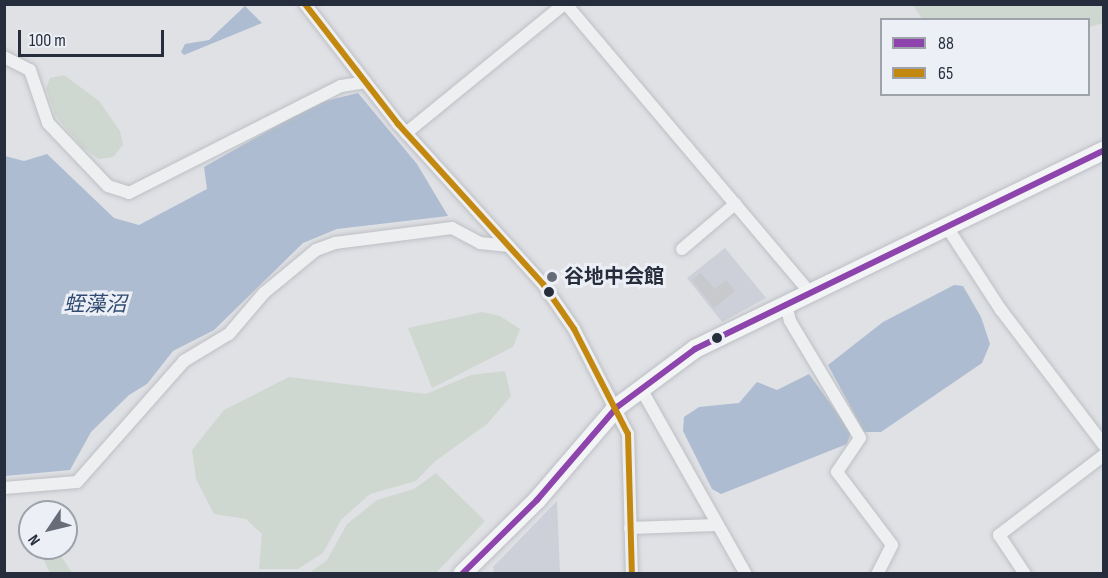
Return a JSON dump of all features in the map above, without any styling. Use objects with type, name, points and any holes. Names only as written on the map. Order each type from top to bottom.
[{"type":"highway","points":[[462,573],[530,507],[617,407],[640,387],[695,349],[1104,150]]},
{"type":"street","points":[[305,4],[406,133],[509,246],[563,313],[617,407],[628,434],[632,573]]},
{"type":"street","points":[[406,133],[565,4],[809,292]]},
{"type":"street","points":[[4,57],[30,70],[48,123],[108,186],[129,193],[341,86],[366,82]]},
{"type":"street","points":[[682,249],[735,204]]},
{"type":"street","points":[[947,227],[1001,310],[1104,445]]},
{"type":"street","points":[[4,488],[77,482],[146,409],[184,361],[229,334],[264,293],[316,250],[335,243],[452,228],[480,243],[509,246]]},
{"type":"street","points":[[786,304],[790,321],[860,438],[837,472],[892,545],[877,573]]},
{"type":"street","points":[[640,387],[746,573]]},
{"type":"street","points":[[1025,573],[999,535],[1104,455]]},
{"type":"street","points":[[630,528],[717,525]]},
{"type":"shaded area","points":[[913,5],[1103,5],[1103,23],[1090,27],[1090,18],[921,18]]},
{"type":"shaded area","points":[[64,75],[99,101],[120,131],[123,145],[113,157],[99,159],[82,147],[55,115],[46,88],[50,78]]},
{"type":"shaded area","points":[[725,248],[766,298],[722,322],[687,278]]},
{"type":"shaded area","points":[[482,312],[500,316],[520,329],[513,347],[432,388],[408,328]]},
{"type":"shaded area","points":[[505,371],[511,396],[487,424],[434,462],[416,481],[370,494],[341,520],[323,553],[298,569],[259,569],[262,534],[246,519],[214,514],[196,479],[192,450],[224,410],[289,377],[426,394],[471,375]]},
{"type":"shaded area","points":[[436,473],[485,521],[436,573],[309,573],[327,560],[347,524],[377,500],[414,489]]},
{"type":"shaded area","points":[[557,501],[560,573],[494,573],[493,567]]},
{"type":"shaded area","points":[[44,560],[64,560],[72,573],[50,573]]},
{"type":"water","points":[[245,6],[262,23],[184,55],[181,52],[185,44],[209,40]]},
{"type":"water","name":"蛭藻沼","points":[[358,93],[417,164],[448,216],[337,229],[303,243],[214,330],[173,351],[147,384],[129,395],[91,432],[70,470],[5,476],[5,156],[24,161],[47,154],[114,218],[139,225],[207,189],[204,167],[317,103]]},
{"type":"water","points":[[954,285],[963,286],[981,317],[990,344],[982,363],[881,432],[864,432],[828,365],[883,322]]},
{"type":"water","points":[[809,374],[851,432],[847,444],[721,494],[712,489],[683,431],[684,417],[699,407],[739,403],[757,382],[777,390]]},
{"type":"building","points":[[701,273],[715,289],[726,280],[735,291],[714,308],[692,280]]},
{"type":"transit line","name":"65","points":[[305,4],[398,124],[543,284],[574,329],[628,434],[632,574]]},
{"type":"transit line","name":"88","points":[[462,574],[537,500],[617,407],[695,349],[1104,150]]},
{"type":"place","name":"谷地中会館","points":[[552,277]]}]
